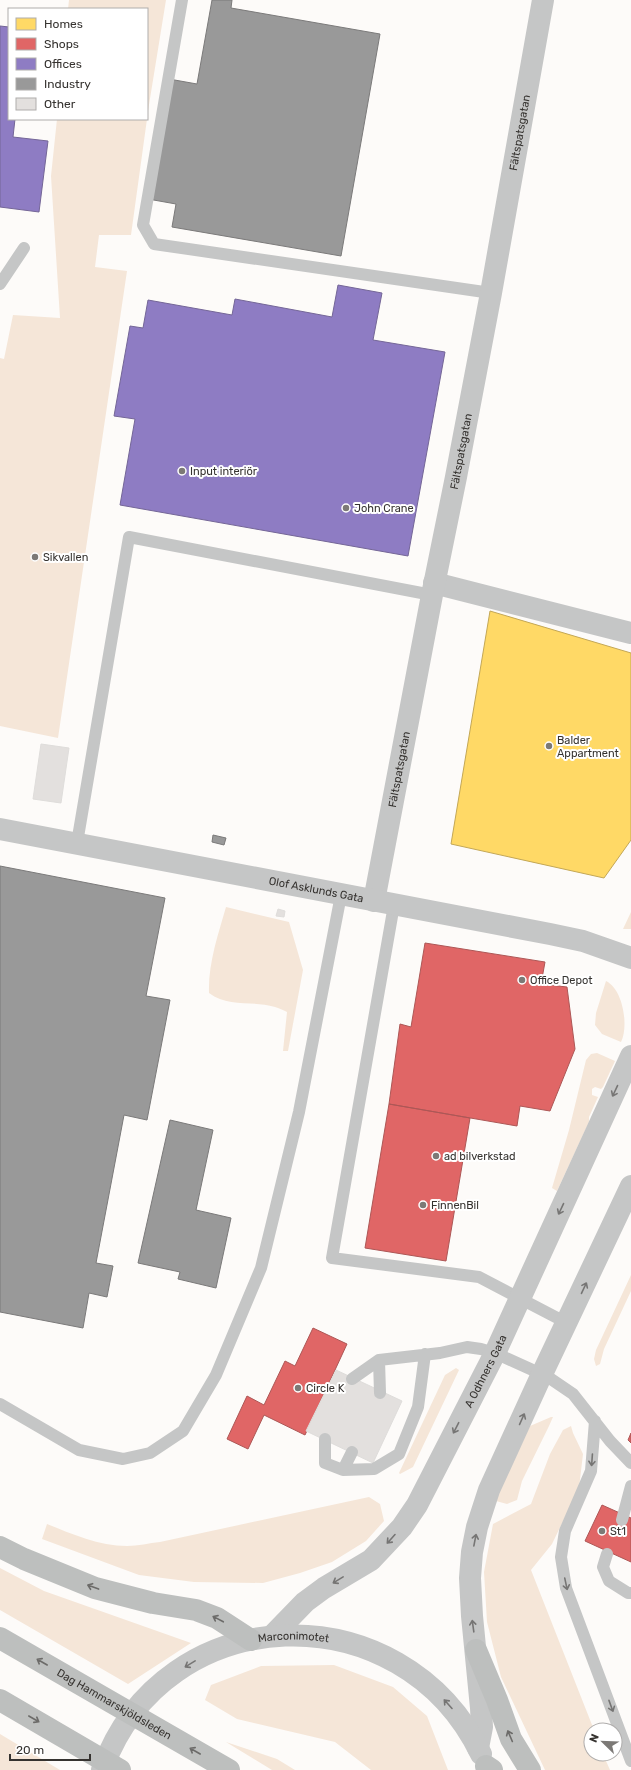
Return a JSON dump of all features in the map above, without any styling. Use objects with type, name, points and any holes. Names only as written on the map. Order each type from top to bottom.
[{"type":"main road","points":[[0,1547],[24,1559],[95,1588],[153,1603],[196,1610],[262,1638]]},
{"type":"main road","name":"Dag Hammarskjöldsleden","points":[[0,1638],[229,1770]]},
{"type":"main road","points":[[476,1650],[497,1700],[510,1739],[530,1770]]},
{"type":"main road","points":[[0,1700],[120,1770]]},
{"type":"street","name":"Fältspatsgatan","points":[[384,903],[433,589],[458,470],[543,0]]},
{"type":"street","points":[[433,589],[631,633]]},
{"type":"street","name":"Olof Asklunds Gata","points":[[0,829],[583,941],[631,958]]},
{"type":"street","name":"A Odhners Gata","points":[[262,1638],[304,1602],[324,1588],[371,1560],[402,1527],[417,1506],[495,1353],[631,1056]]},
{"type":"street","points":[[486,1763],[472,1616],[470,1578],[472,1552],[477,1527],[489,1490],[631,1186]]},
{"type":"street","name":"Marconimotet","points":[[102,1770],[111,1747],[136,1710],[151,1693],[175,1674],[208,1654],[229,1646],[262,1638],[300,1635],[330,1638],[364,1647],[395,1661],[424,1681],[449,1705],[460,1718],[486,1763]]},
{"type":"lane","points":[[182,0],[143,225],[154,244],[491,293]]},
{"type":"lane","points":[[0,284],[24,248]]},
{"type":"lane","points":[[77,844],[129,537],[433,589]]},
{"type":"lane","points":[[0,1404],[78,1450],[123,1459],[150,1453],[183,1431],[216,1375],[261,1268],[299,1112],[341,895]]},
{"type":"lane","points":[[384,903],[332,1258],[479,1277],[567,1323]]},
{"type":"lane","points":[[352,1379],[379,1360],[440,1353],[472,1347],[495,1353],[542,1374],[573,1394],[610,1441],[631,1463]]},
{"type":"lane","points":[[325,1439],[325,1463],[343,1470],[374,1469],[399,1454],[418,1407],[425,1354]]},
{"type":"lane","points":[[379,1360],[380,1393]]},
{"type":"lane","points":[[595,1421],[591,1471],[565,1531],[561,1557],[566,1588],[631,1760]]},
{"type":"lane","points":[[343,1470],[352,1452]]},
{"type":"lane","points":[[622,1520],[631,1486]]},
{"type":"lane","points":[[607,1554],[602,1567],[609,1581],[628,1593],[631,1593]]},
{"type":"shaded area","points":[[69,0],[166,0],[148,111],[148,8],[68,8]]},
{"type":"shaded area","points":[[57,120],[147,120],[131,235],[99,235],[95,267],[127,271],[58,738],[0,726],[0,358],[4,359],[13,315],[60,318],[51,176]]},
{"type":"shaded area","points":[[226,907],[289,922],[303,970],[288,1051],[283,1051],[287,1012],[267,1005],[224,1001],[209,993],[212,960]]},
{"type":"shaded area","points":[[631,912],[631,929],[623,929]]},
{"type":"shaded area","points":[[606,981],[612,985],[617,992],[623,1008],[624,1027],[621,1042],[602,1034],[595,1025],[596,1013]]},
{"type":"shaded area","points":[[597,1053],[615,1061],[603,1087],[601,1089],[595,1087],[592,1089],[592,1095],[598,1097],[589,1117],[589,1122],[557,1191],[552,1188],[569,1130],[586,1060],[591,1054]]},
{"type":"shaded area","points":[[631,1275],[631,1291],[604,1349],[600,1364],[596,1366],[594,1359],[596,1350]]},
{"type":"shaded area","points":[[456,1368],[459,1370],[413,1467],[400,1474],[399,1473],[445,1375]]},
{"type":"shaded area","points":[[553,1417],[522,1481],[517,1500],[507,1504],[496,1501],[530,1426]]},
{"type":"shaded area","points":[[571,1426],[583,1454],[579,1488],[552,1544],[531,1570],[591,1722],[583,1722],[583,1762],[606,1762],[610,1770],[545,1770],[501,1677],[487,1622],[484,1572],[493,1524],[531,1504],[550,1454],[563,1430]]},
{"type":"shaded area","points":[[369,1497],[380,1504],[384,1521],[366,1541],[332,1562],[300,1573],[263,1583],[194,1582],[139,1575],[42,1539],[47,1524],[96,1542],[127,1546],[139,1545],[160,1542]]},
{"type":"shaded area","points":[[0,1568],[44,1591],[191,1643],[128,1684],[0,1610]]},
{"type":"shaded area","points":[[334,1665],[393,1687],[427,1716],[448,1770],[371,1770],[335,1742],[237,1719],[205,1700],[211,1685],[261,1666]]},
{"type":"shaded area","points":[[0,1734],[60,1770],[0,1770]]},
{"type":"shaded area","points":[[226,1742],[277,1759],[295,1770],[272,1770]]},
{"type":"building: Homes","name":"Balder Appartment","points":[[490,611],[631,653],[631,840],[604,878],[451,844]]},
{"type":"building: Shops","points":[[425,943],[545,962],[541,984],[567,987],[575,1049],[550,1111],[520,1106],[517,1126],[389,1104],[400,1024],[411,1027]]},
{"type":"building: Shops","points":[[389,1104],[470,1118],[446,1261],[365,1248]]},
{"type":"building: Shops","points":[[313,1328],[347,1344],[305,1435],[264,1415],[248,1449],[227,1439],[247,1396],[264,1405],[285,1361],[295,1366]]},
{"type":"building: Shops","points":[[631,1433],[631,1443],[628,1440]]},
{"type":"building: Shops","points":[[602,1505],[631,1518],[631,1562],[585,1541]]},
{"type":"building: Offices","points":[[0,26],[8,27],[8,120],[15,120],[13,137],[48,141],[39,212],[0,207]]},
{"type":"building: Offices","points":[[338,285],[382,293],[373,340],[445,352],[408,556],[120,505],[135,419],[114,416],[130,326],[143,328],[148,300],[232,315],[235,299],[332,317]]},
{"type":"building: Industry","points":[[212,0],[232,0],[231,8],[380,34],[341,256],[172,227],[176,204],[148,199],[169,79],[197,84]]},
{"type":"building: Industry","points":[[213,835],[226,838],[224,845],[212,842]]},
{"type":"building: Industry","points":[[0,866],[165,898],[146,996],[170,1000],[147,1120],[124,1115],[96,1263],[113,1266],[107,1297],[89,1293],[83,1328],[0,1312]]},
{"type":"building: Industry","points":[[170,1120],[213,1130],[196,1210],[231,1218],[216,1288],[178,1279],[180,1272],[138,1263]]},
{"type":"building: Other","points":[[41,744],[69,748],[61,803],[33,799]]},
{"type":"building: Other","points":[[278,909],[285,911],[284,917],[276,916]]},
{"type":"building: Other","points":[[336,1370],[402,1401],[373,1463],[306,1431]]},
{"type":"place","name":"Input interiör","points":[[182,471]]},
{"type":"place","name":"John Crane","points":[[346,508]]},
{"type":"place","name":"Sikvallen","points":[[35,557]]},
{"type":"place","name":"Balder Appartment","points":[[549,746]]},
{"type":"place","name":"Office Depot","points":[[522,980]]},
{"type":"place","name":"ad bilverkstad","points":[[436,1156]]},
{"type":"place","name":"FinnenBil","points":[[423,1205]]},
{"type":"place","name":"Circle K","points":[[298,1388]]},
{"type":"place","name":"St1","points":[[602,1531]]}]
